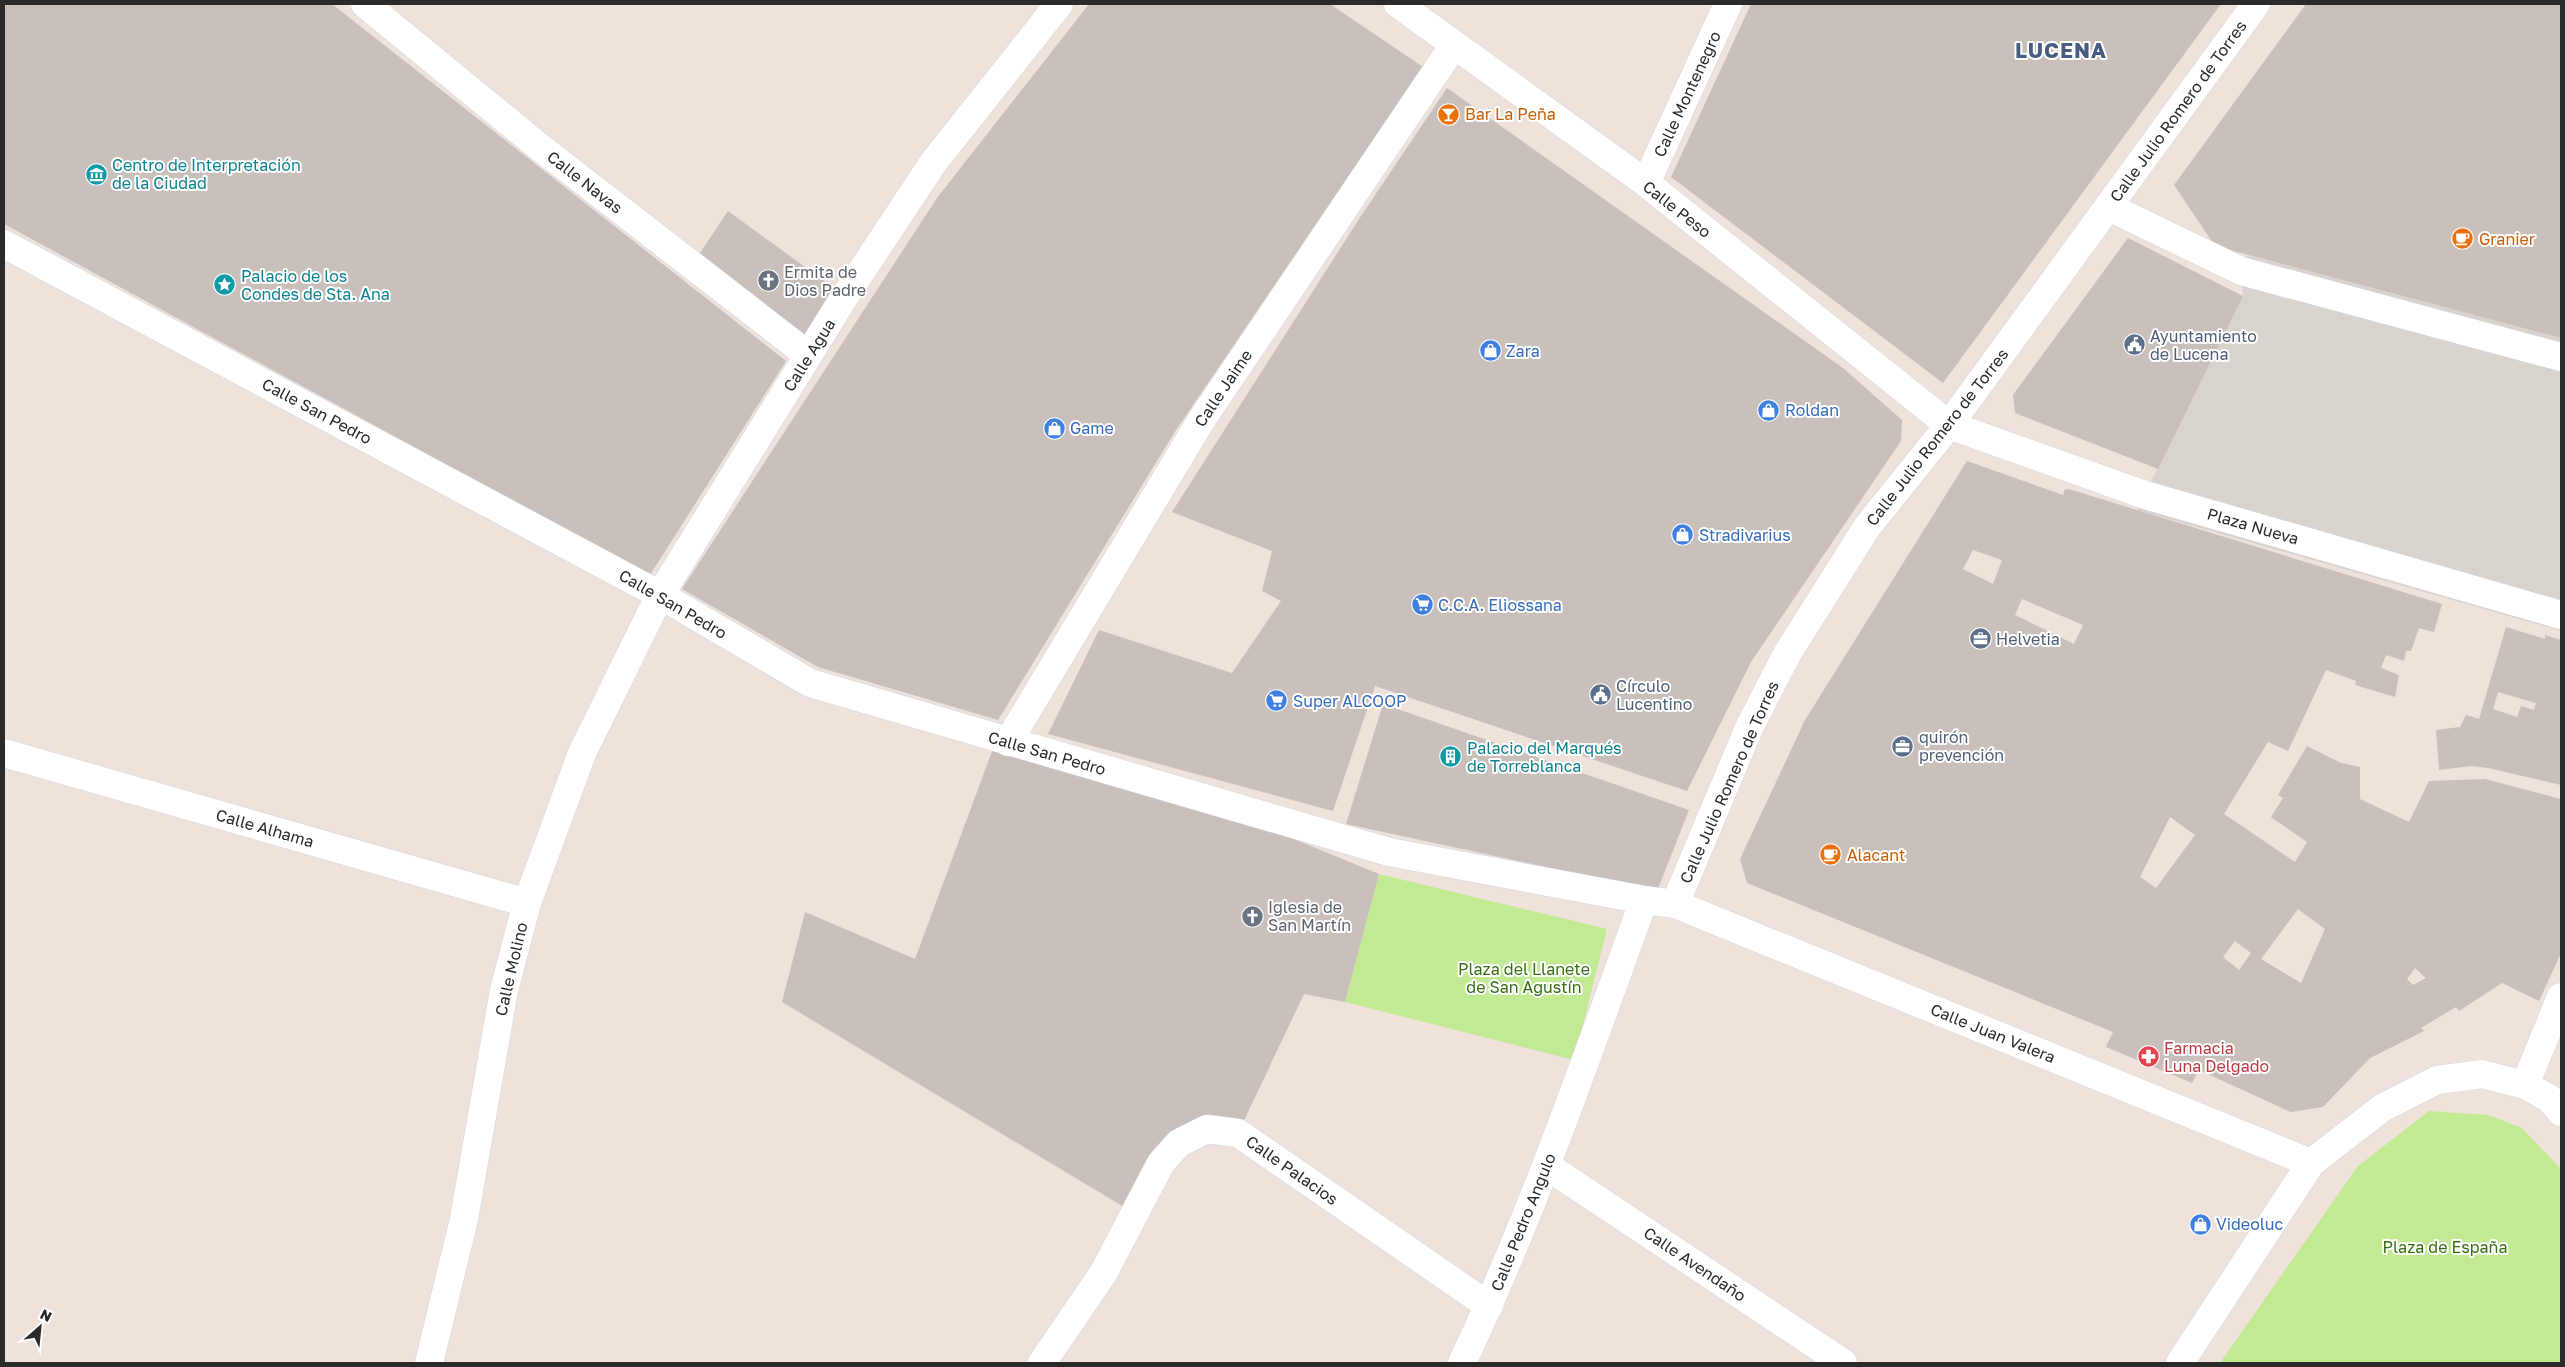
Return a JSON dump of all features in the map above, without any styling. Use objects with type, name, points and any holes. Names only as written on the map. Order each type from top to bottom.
[{"type":"street","name":"Calle Navas","points":[[365,4],[537,145],[808,355]]},
{"type":"street","name":"Calle Agua","points":[[660,595],[808,355],[933,163],[1059,4]]},
{"type":"street","name":"Calle Peso","points":[[1398,4],[1646,183],[1949,426]]},
{"type":"street","name":"Calle Montenegro","points":[[1646,183],[1728,4]]},
{"type":"street","name":"Calle Julio Romero de Torres","points":[[1675,904],[1749,728],[1787,654],[1867,527],[1949,426],[2256,4]]},
{"type":"street","name":"Calle Jaime","points":[[1008,742],[1202,419],[1454,45]]},
{"type":"street","points":[[2109,207],[2241,271],[2561,357]]},
{"type":"street","name":"Calle San Pedro","points":[[4,244],[660,595],[810,683],[1389,852],[1644,900]]},
{"type":"street","name":"Plaza Nueva","points":[[1949,426],[2146,495],[2561,615]]},
{"type":"street","name":"Calle Molino","points":[[429,1363],[464,1219],[504,990],[527,903],[582,753],[660,595]]},
{"type":"street","name":"Calle Alhama","points":[[4,753],[527,903]]},
{"type":"street","points":[[1644,900],[1675,904]]},
{"type":"street","name":"Calle Pedro Angulo","points":[[1462,1363],[1489,1306],[1547,1166],[1644,900]]},
{"type":"street","name":"Calle Juan Valera","points":[[1675,904],[2311,1163]]},
{"type":"street","points":[[2525,1084],[2561,997]]},
{"type":"street","points":[[2180,1363],[2311,1163],[2382,1108],[2437,1080],[2482,1074],[2525,1084],[2550,1099],[2561,1112]]},
{"type":"street","name":"Calle Palacios","points":[[1042,1363],[1104,1272],[1161,1163],[1179,1143],[1207,1129],[1238,1133],[1489,1306]]},
{"type":"street","name":"Calle Avendaño","points":[[1547,1166],[1843,1363]]},
{"type":"green space","name":"Plaza del Llanete de San Agustín","points":[[1379,874],[1607,929],[1574,1060],[1345,1002]]},
{"type":"green space","name":"Plaza de España","points":[[2429,1111],[2488,1115],[2522,1128],[2561,1169],[2561,1363],[2220,1363],[2358,1166]]},
{"type":"shaded area","points":[[2247,255],[2561,338],[2561,631],[2137,510],[2243,296],[2241,271]]},
{"type":"building","points":[[4,4],[332,4],[786,361],[650,575],[4,224]]},
{"type":"building","points":[[1089,4],[1330,4],[1423,67],[1176,430],[998,720],[818,667],[682,589],[937,198]]},
{"type":"building","points":[[1751,4],[2221,4],[1943,383],[1671,177]]},
{"type":"building","points":[[2306,4],[2561,4],[2561,338],[2215,246],[2174,185]]},
{"type":"building","points":[[1447,88],[1843,368],[1902,420],[1901,441],[1751,662],[1687,791],[1375,686],[1333,811],[1048,734],[1099,630],[1232,673],[1281,601],[1262,591],[1272,551],[1172,512],[1359,219]]},
{"type":"building","name":"Ermita de Dios Padre","points":[[728,211],[845,296],[808,355],[692,265]]},
{"type":"building","name":"Ayuntamiento de Lucena","points":[[2128,238],[2243,296],[2158,469],[2015,413],[2013,395]]},
{"type":"building","points":[[1967,461],[2063,495],[2065,489],[2072,490],[2442,604],[2434,632],[2419,628],[2411,651],[2406,651],[2404,661],[2386,655],[2381,668],[2399,675],[2395,697],[2355,685],[2356,681],[2326,670],[2288,751],[2268,742],[2224,814],[2295,862],[2307,842],[2271,817],[2283,798],[2278,795],[2307,746],[2341,763],[2360,767],[2360,799],[2409,822],[2429,781],[2485,779],[2561,799],[2561,953],[2539,1001],[2502,983],[2459,1011],[2456,1007],[2421,1028],[2424,1031],[2370,1058],[2323,1107],[2291,1112],[2199,1070],[2192,1083],[2106,1047],[2113,1032],[1747,883],[1740,859],[1805,720]],"holes":[[[1973,550],[2002,560],[1993,584],[1963,569]],[[2022,599],[2083,625],[2074,644],[2015,615]],[[2170,817],[2195,835],[2156,888],[2140,877]],[[2298,909],[2325,929],[2301,983],[2261,959]],[[2235,941],[2251,953],[2239,970],[2223,957]],[[2415,968],[2426,978],[2413,985],[2407,979]]]},
{"type":"building","points":[[2506,627],[2545,639],[2545,635],[2561,640],[2561,785],[2488,768],[2471,766],[2439,770],[2436,730],[2460,727],[2466,715],[2479,719]],"holes":[[[2498,692],[2536,703],[2534,710],[2521,706],[2517,717],[2493,709]]]},
{"type":"building","name":"Palacio del Marqués de Torreblanca","points":[[1383,704],[1689,810],[1657,891],[1346,824]]},
{"type":"building","points":[[997,738],[1174,790],[1379,874],[1345,1002],[1304,994],[1238,1133],[1207,1129],[1134,1213],[782,1002],[805,912],[915,959]]},
{"type":"place","name":"Bar La Peña","points":[[1449,114]]},
{"type":"place","name":"Centro de Interpretación de la Ciudad","points":[[96,174]]},
{"type":"place","name":"Granier","points":[[2463,239]]},
{"type":"place","name":"Ermita de Dios Padre","points":[[768,281]]},
{"type":"place","name":"Palacio de los Condes de Sta. Ana","points":[[225,285]]},
{"type":"place","name":"Ayuntamiento de Lucena","points":[[2134,345]]},
{"type":"place","name":"Zara","points":[[1490,351]]},
{"type":"place","name":"Roldan","points":[[1769,410]]},
{"type":"place","name":"Game","points":[[1054,428]]},
{"type":"place","name":"Stradivarius","points":[[1683,535]]},
{"type":"place","name":"C.C.A. Eliossana","points":[[1422,605]]},
{"type":"place","name":"Helvetia","points":[[1980,639]]},
{"type":"place","name":"Círculo Lucentino","points":[[1600,695]]},
{"type":"place","name":"Super ALCOOP","points":[[1277,701]]},
{"type":"place","name":"quirón prevención","points":[[1903,746]]},
{"type":"place","name":"Palacio del Marqués de Torreblanca","points":[[1451,757]]},
{"type":"place","name":"Alacant","points":[[1831,855]]},
{"type":"place","name":"Iglesia de San Martín","points":[[1252,916]]},
{"type":"place","name":"Farmacia Luna Delgado","points":[[2148,1057]]},
{"type":"place","name":"Videoluc","points":[[2200,1224]]},
{"type":"district","name":"LUCENA","points":[[2061,51]]}]
